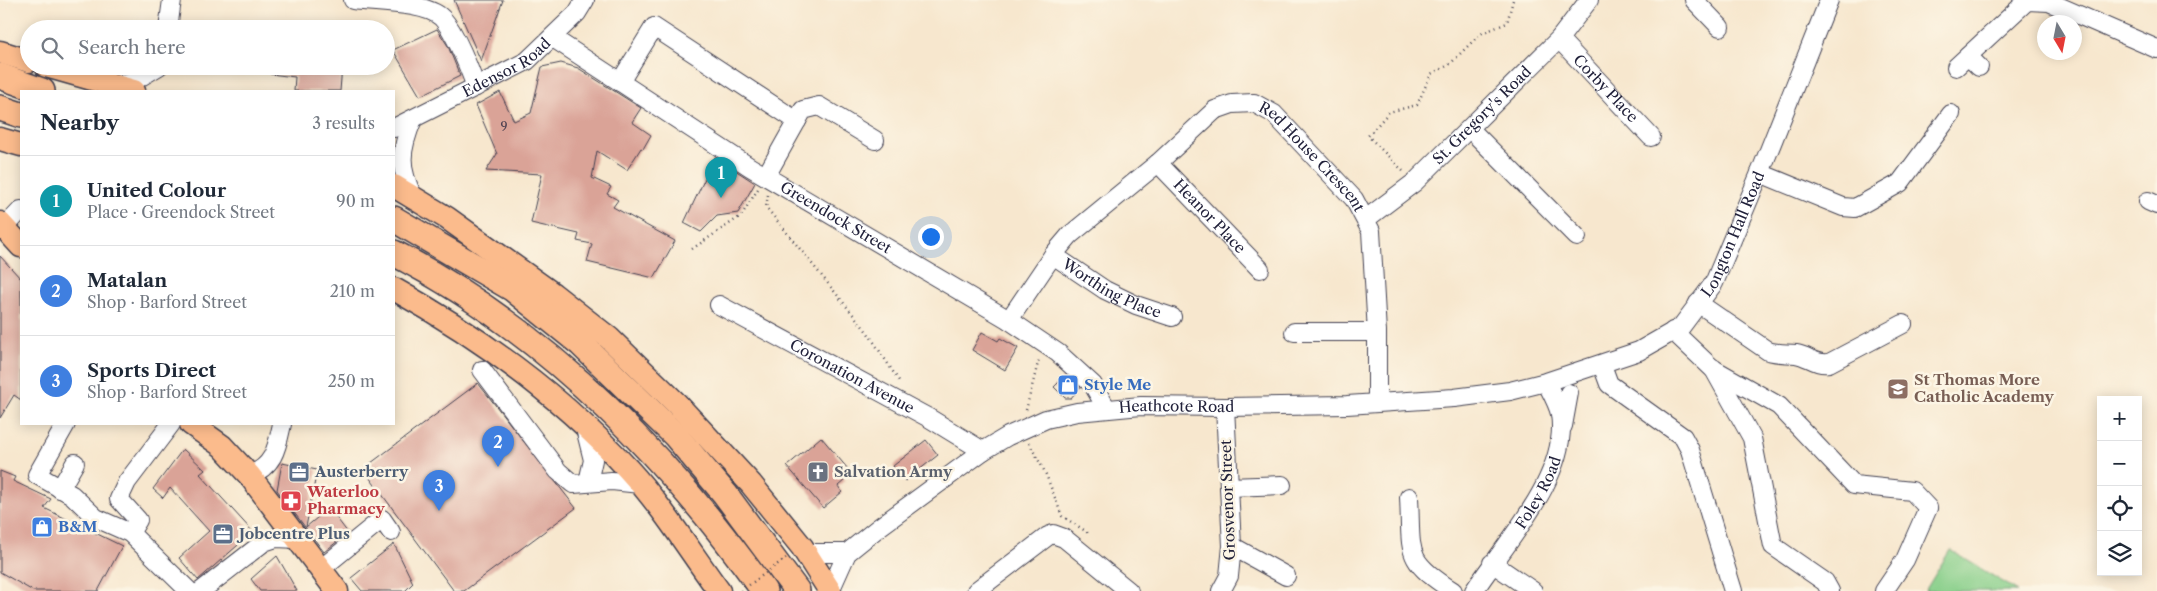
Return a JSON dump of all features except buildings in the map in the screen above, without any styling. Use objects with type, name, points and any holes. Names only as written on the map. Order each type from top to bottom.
[{"type":"highway","points":[[0,76],[39,90]]},
{"type":"highway","points":[[0,108],[20,115]]},
{"type":"highway","points":[[395,220],[513,289],[580,343],[675,435],[725,494],[797,591]]},
{"type":"highway","points":[[395,254],[434,274],[511,326],[587,389],[631,429],[688,492],[724,536],[764,591]]},
{"type":"main road","points":[[0,52],[20,58]]},
{"type":"main road","points":[[78,75],[124,88]]},
{"type":"main road","points":[[0,139],[20,146]]},
{"type":"main road","points":[[395,187],[447,218],[553,294],[608,338],[677,404],[751,484],[796,556],[830,591]]},
{"type":"main road","points":[[2,225],[20,245]]},
{"type":"main road","points":[[395,289],[442,315],[500,356],[544,390],[585,428],[640,484],[670,520],[714,587]]},
{"type":"main road","points":[[192,425],[222,446],[249,474],[322,568],[337,591]]},
{"type":"street","points":[[169,20],[172,0]]},
{"type":"street","points":[[353,0],[424,8],[442,18]]},
{"type":"street","points":[[436,0],[442,18],[463,54],[476,87]]},
{"type":"street","name":"Edensor Road","points":[[395,128],[527,61],[553,38],[577,13],[586,0]]},
{"type":"street","name":"St. Gregory's Road","points":[[1366,219],[1415,182],[1470,129],[1559,39],[1589,0]]},
{"type":"street","points":[[1694,0],[1720,27]]},
{"type":"street","name":"Longton Hall Road","points":[[1546,382],[1602,365],[1639,351],[1681,327],[1714,283],[1760,173],[1828,0]]},
{"type":"street","points":[[1968,63],[2027,1],[2049,2],[2157,49]]},
{"type":"street","points":[[620,82],[654,27],[797,121]]},
{"type":"street","name":"Greendock Street","points":[[553,38],[770,178],[1009,320],[1043,343],[1093,385],[1107,409]]},
{"type":"street","name":"Corby Place","points":[[1559,39],[1651,137]]},
{"type":"street","points":[[124,88],[144,75]]},
{"type":"street","name":"Red House Crescent","points":[[1009,320],[1053,256],[1070,235],[1158,163],[1215,110],[1232,104],[1254,102],[1274,114],[1354,199],[1371,231],[1377,332],[1377,402]]},
{"type":"street","points":[[770,178],[803,110],[819,106],[875,140]]},
{"type":"street","points":[[1760,173],[1842,207],[1856,208],[1900,183],[1951,114]]},
{"type":"street","points":[[413,119],[406,137],[402,163],[404,176],[414,198]]},
{"type":"street","points":[[1470,129],[1577,237]]},
{"type":"street","name":"Heanor Place","points":[[1158,163],[1260,269]]},
{"type":"street","points":[[2,225],[20,211]]},
{"type":"street","name":"Worthing Place","points":[[1053,256],[1105,290],[1136,305],[1172,317]]},
{"type":"street","points":[[1698,303],[1768,351],[1781,355],[1804,356],[1819,364],[1829,363],[1903,324]]},
{"type":"street","name":"Coronation Avenue","points":[[719,305],[913,410],[983,451]]},
{"type":"street","points":[[1673,331],[1712,368],[1779,406],[1854,485],[1912,491],[1928,508],[1905,560],[1884,591]]},
{"type":"street","points":[[1294,332],[1377,332]]},
{"type":"street","points":[[1602,365],[1609,384],[1683,437],[1690,450],[1733,591]]},
{"type":"street","points":[[1712,368],[1752,438],[1773,546],[1825,582],[1830,591]]},
{"type":"street","points":[[482,370],[558,471],[574,484],[612,480],[640,484]]},
{"type":"street","name":"Heathcote Road","points":[[830,591],[847,553],[983,451],[1022,430],[1062,416],[1142,406],[1225,408],[1377,402],[1501,392],[1546,382]]},
{"type":"street","name":"Foley Road","points":[[1474,591],[1539,496],[1555,467],[1560,438],[1560,414],[1546,382]]},
{"type":"street","points":[[1560,438],[1569,393]]},
{"type":"street","name":"Grosvenor Street","points":[[1221,591],[1229,576],[1232,546],[1225,408]]},
{"type":"street","points":[[65,425],[37,475],[72,495],[96,518],[130,533],[194,589],[264,542],[276,538],[298,539]]},
{"type":"street","points":[[130,533],[138,520],[118,499],[127,482],[170,425]]},
{"type":"street","points":[[249,474],[261,471],[268,464],[282,425]]},
{"type":"street","points":[[585,428],[593,460],[588,482]]},
{"type":"street","points":[[60,489],[75,463]]},
{"type":"street","points":[[1229,486],[1282,485]]},
{"type":"street","points":[[1409,497],[1412,553],[1417,564],[1429,575],[1453,591]]},
{"type":"street","points":[[322,568],[382,518],[391,532]]},
{"type":"street","points":[[976,591],[1053,534],[1064,538],[1129,591]]},
{"type":"street","points":[[1232,546],[1286,576]]},
{"type":"street","points":[[796,556],[847,553]]},
{"type":"street","points":[[1492,563],[1533,591]]},
{"type":"path","points":[[1415,182],[1368,136],[1389,112],[1417,105],[1430,74],[1449,65],[1480,34],[1507,23],[1513,0]]},
{"type":"path","points":[[692,249],[741,216],[770,178]]},
{"type":"path","points":[[770,178],[766,207],[880,349],[898,377],[913,410]]},
{"type":"path","points":[[1043,343],[1022,430],[1045,472],[1062,516],[1087,532],[1097,564]]},
{"type":"path","points":[[741,591],[796,556]]},
{"type":"green space","points":[[1950,550],[2018,591],[1925,591]]},
{"type":"place","name":"United Colour","points":[[721,198]]},
{"type":"place","name":"Style Me","points":[[1068,385]]},
{"type":"place","name":"St Thomas More Catholic Academy","points":[[1898,389]]},
{"type":"place","name":"Matalan","points":[[498,467]]},
{"type":"place","name":"Austerberry","points":[[299,472]]},
{"type":"place","name":"Salvation Army","points":[[818,472]]},
{"type":"place","name":"Waterloo Pharmacy","points":[[291,501]]},
{"type":"place","name":"Sports Direct","points":[[439,511]]},
{"type":"place","name":"B&M","points":[[42,527]]},
{"type":"place","name":"Jobcentre Plus","points":[[223,534]]}]
